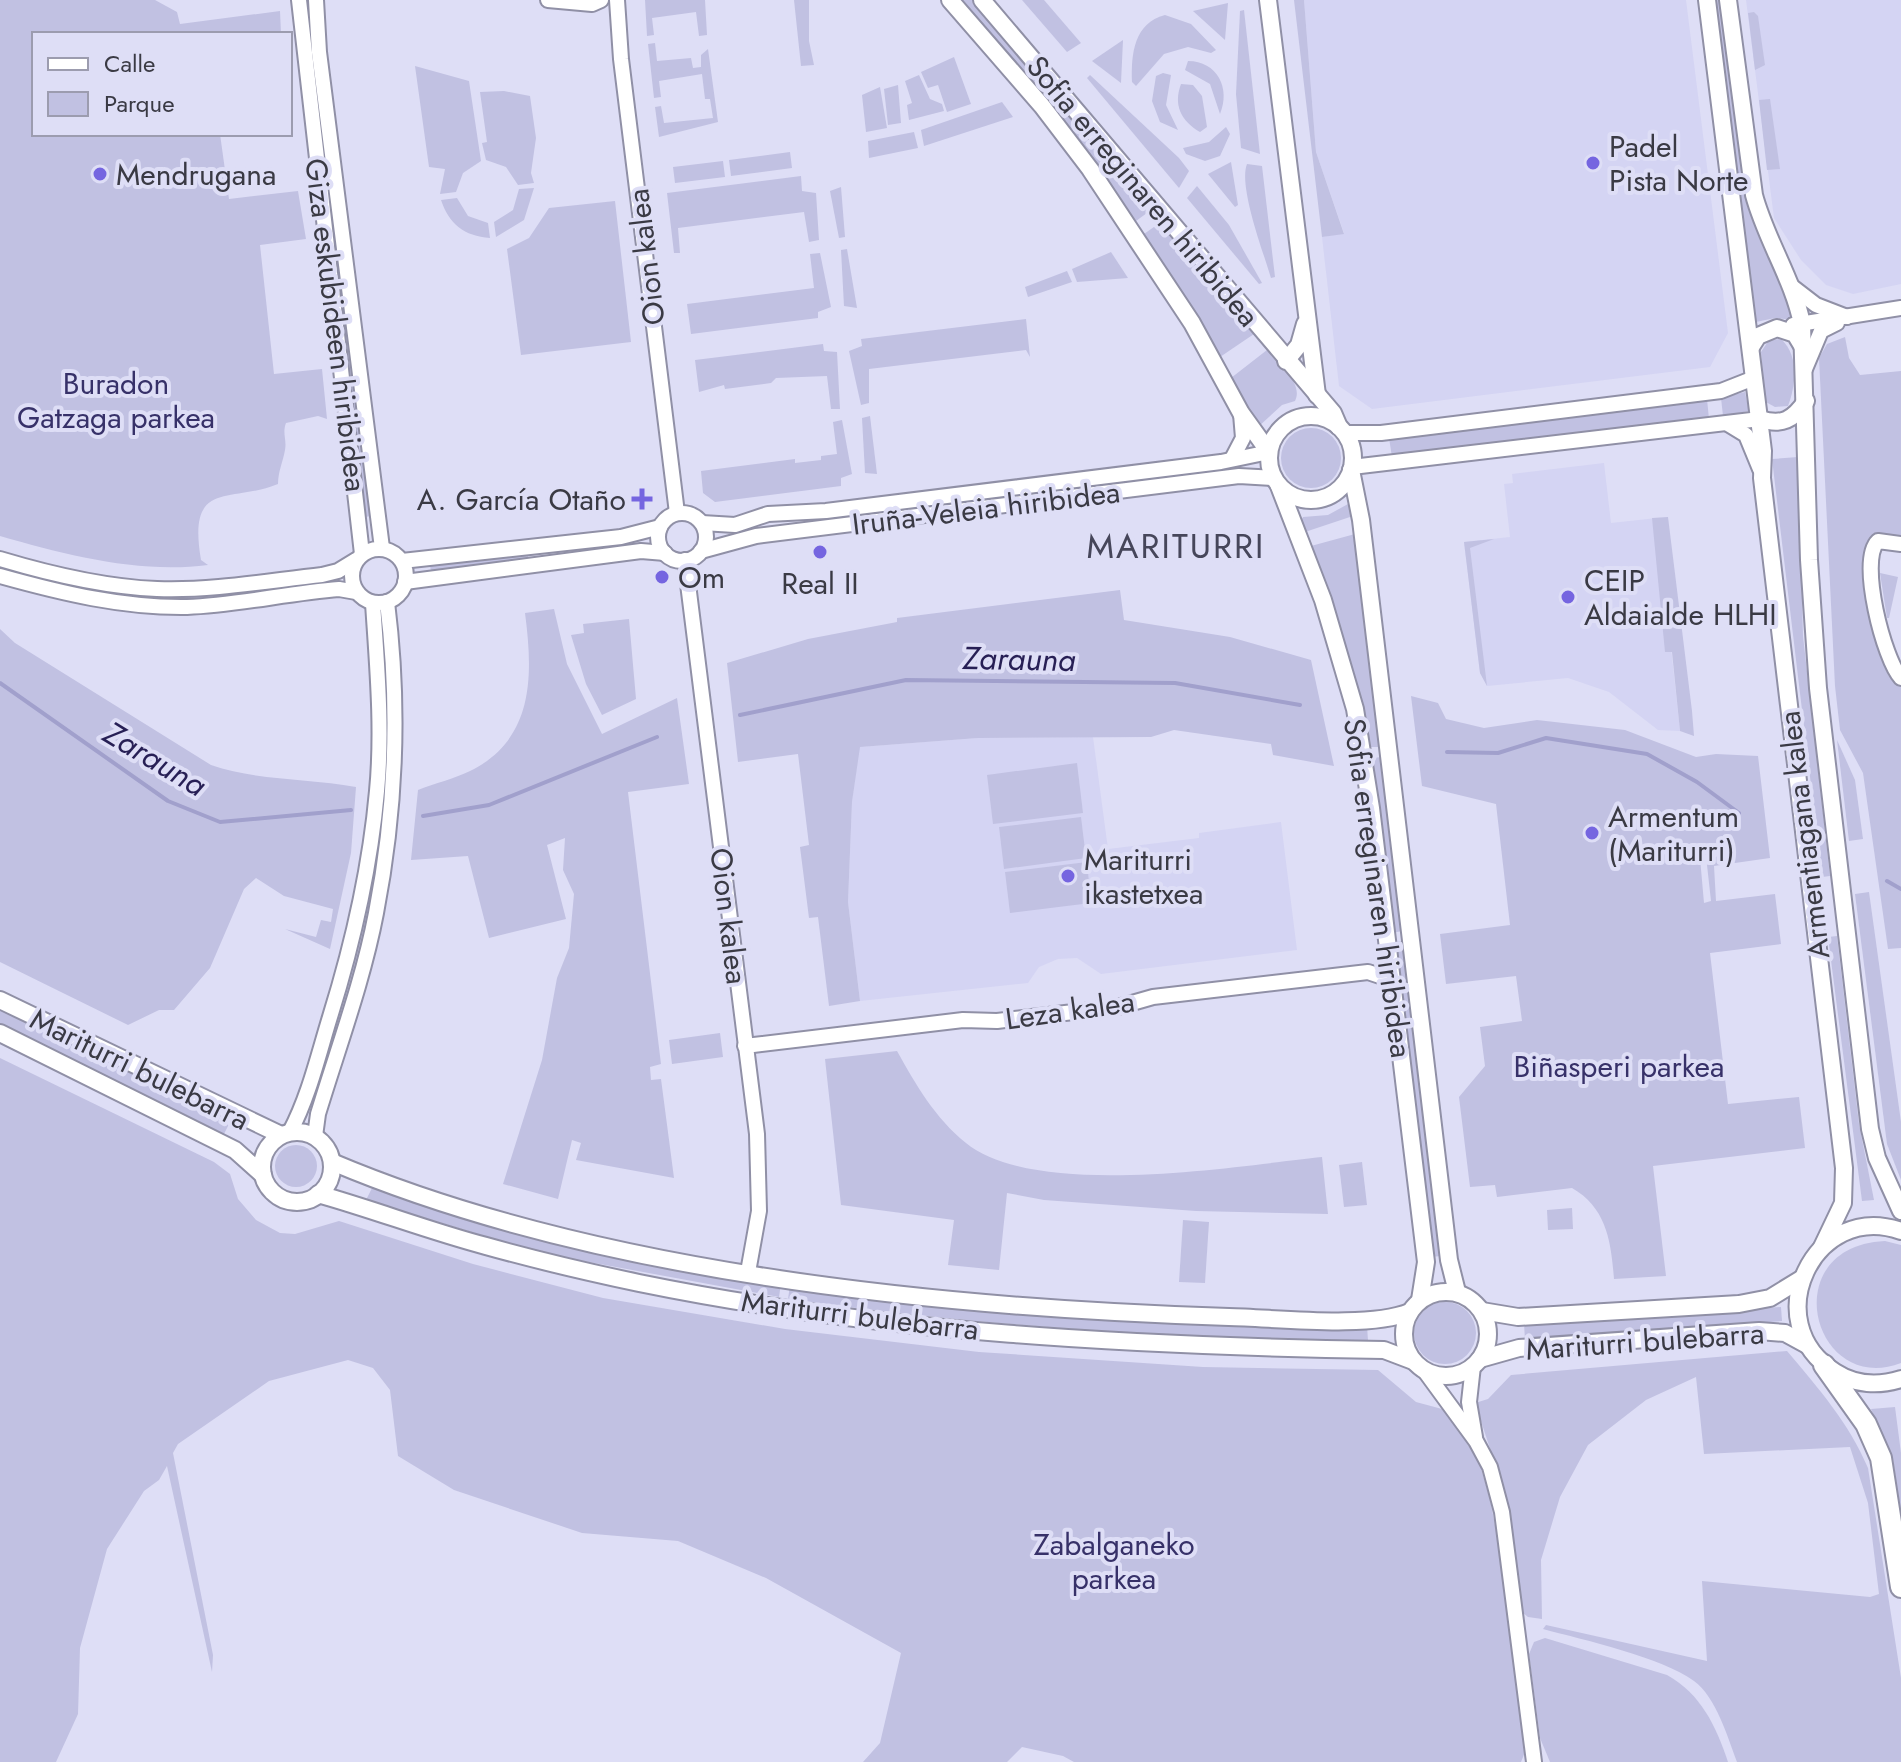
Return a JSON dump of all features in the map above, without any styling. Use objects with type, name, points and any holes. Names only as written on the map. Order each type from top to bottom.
[{"type":"highway","points":[[1824,1365],[1866,1424],[1881,1458],[1901,1587]]},
{"type":"main road","name":"Sofia erreginaren hiribidea","points":[[950,0],[1042,106],[1098,181],[1192,323],[1241,413],[1269,452]]},
{"type":"main road","name":"Sofia erreginaren hiribidea","points":[[982,0],[1317,395],[1342,430]]},
{"type":"main road","points":[[1268,0],[1305,319],[1317,395]]},
{"type":"main road","name":"Armentiagana kalea","points":[[1707,0],[1760,419],[1762,478],[1844,1168],[1843,1203],[1822,1247],[1801,1279]]},
{"type":"main road","name":"Armentiagana kalea","points":[[1728,0],[1754,195],[1762,225],[1790,285],[1802,324],[1809,560],[1824,752],[1870,1129],[1877,1158],[1901,1211]]},
{"type":"main road","points":[[1286,361],[1303,336],[1305,319]]},
{"type":"main road","points":[[1751,347],[1758,336],[1777,328],[1795,334],[1804,350]]},
{"type":"main road","points":[[1298,418],[1305,397],[1303,382]]},
{"type":"main road","points":[[1760,419],[1783,423],[1796,415],[1806,401]]},
{"type":"main road","points":[[1320,417],[1342,430],[1353,455],[1351,469],[1333,494],[1305,500],[1277,482],[1269,452],[1279,431],[1298,418],[1320,417]]},
{"type":"main road","name":"Sofia erreginaren hiribidea","points":[[1351,469],[1361,520],[1449,1260],[1457,1292]]},
{"type":"main road","name":"Sofia erreginaren hiribidea","points":[[1277,482],[1323,600],[1355,709],[1371,808],[1426,1262],[1415,1306]]},
{"type":"main road","name":"Mariturri bulebarra","points":[[0,1000],[285,1134]]},
{"type":"main road","name":"Mariturri bulebarra","points":[[0,1033],[235,1150],[263,1175]]},
{"type":"main road","points":[[285,1134],[315,1136],[329,1152],[332,1162],[327,1185],[308,1200],[285,1200],[267,1186],[263,1175],[263,1160],[269,1145],[285,1134]]},
{"type":"main road","name":"Mariturri bulebarra","points":[[332,1162],[477,1213],[581,1240],[748,1272],[911,1294],[1162,1315],[1373,1319],[1395,1318],[1415,1306]]},
{"type":"main road","name":"Mariturri bulebarra","points":[[318,1194],[484,1246],[629,1281],[741,1300],[1013,1334],[1188,1345],[1384,1350],[1419,1366]]},
{"type":"main road","points":[[1822,1247],[1843,1233],[1866,1226],[1901,1231]]},
{"type":"main road","points":[[1801,1279],[1798,1313],[1807,1345],[1824,1365],[1844,1377],[1865,1384],[1901,1379]]},
{"type":"main road","name":"Mariturri bulebarra","points":[[1482,1311],[1518,1317],[1739,1304],[1783,1293],[1801,1279]]},
{"type":"main road","points":[[1444,1291],[1457,1292],[1467,1296],[1482,1311],[1489,1335],[1477,1363],[1449,1376],[1419,1366],[1404,1337],[1415,1306],[1444,1291]]},
{"type":"main road","name":"Mariturri bulebarra","points":[[1477,1363],[1519,1348],[1759,1331],[1785,1333],[1807,1345]]},
{"type":"street","name":"Giza eskubideen hiribidea","points":[[299,0],[359,557]]},
{"type":"street","name":"Giza eskubideen hiribidea","points":[[316,0],[322,82],[382,548]]},
{"type":"street","points":[[548,0],[592,4],[601,0]]},
{"type":"street","name":"Oion kalea","points":[[617,0],[621,59],[677,513]]},
{"type":"street","points":[[1790,285],[1816,305],[1848,317]]},
{"type":"street","points":[[1777,328],[1901,308]]},
{"type":"street","points":[[1804,370],[1821,331],[1848,317]]},
{"type":"street","points":[[1342,430],[1381,433],[1721,391],[1754,378]]},
{"type":"street","points":[[1232,459],[1243,438],[1241,413]]},
{"type":"street","points":[[1351,469],[1760,419]]},
{"type":"street","points":[[1727,423],[1746,435],[1762,478]]},
{"type":"street","name":"Iruña-Veleia hiribidea","points":[[702,523],[735,525],[768,514],[826,511],[1269,452]]},
{"type":"street","name":"Iruña-Veleia hiribidea","points":[[701,551],[756,536],[1239,476],[1277,482]]},
{"type":"street","points":[[0,559],[109,584],[155,589],[217,587],[322,575],[382,548],[402,561],[621,537],[660,527],[677,513],[686,513],[702,523],[706,542],[701,551],[685,560],[665,553],[641,551],[405,582]]},
{"type":"street","points":[[660,527],[660,545],[665,553]]},
{"type":"street","points":[[1901,544],[1878,541],[1870,557],[1872,584],[1901,678]]},
{"type":"street","points":[[356,592],[352,582],[359,557]]},
{"type":"street","name":"Oion kalea","points":[[685,560],[761,1185],[748,1272]]},
{"type":"street","points":[[0,576],[89,598],[144,606],[189,607],[339,589],[380,602],[395,598],[405,582],[402,561]]},
{"type":"street","points":[[285,1134],[302,1109],[361,907],[371,847],[379,738],[380,602]]},
{"type":"street","points":[[315,1136],[318,1114],[376,915],[387,844],[395,733],[380,602]]},
{"type":"street","name":"Leza kalea","points":[[745,1046],[963,1020],[997,1021],[1118,1007],[1153,997],[1368,972],[1392,980]]},
{"type":"street","points":[[1476,1441],[1469,1402],[1477,1363]]},
{"type":"street","points":[[1419,1366],[1476,1441],[1490,1467],[1502,1512],[1534,1762]]},
{"type":"shaded area","points":[[1304,0],[1686,0],[1728,333],[1710,367],[1372,409],[1339,386],[1322,237],[1344,233],[1316,152]]},
{"type":"shaded area","points":[[1746,0],[1901,0],[1901,284],[1853,294],[1826,285],[1801,260],[1774,218]]},
{"type":"shaded area","name":"CEIP Aldaialde HLHI","points":[[1604,463],[1611,523],[1657,518],[1680,731],[1658,730],[1609,692],[1568,678],[1487,686],[1480,673],[1464,542],[1510,537],[1504,484],[1513,483],[1512,474]]},
{"type":"shaded area","name":"Mariturri ikastetxea","points":[[1093,737],[1108,849],[1199,838],[1199,833],[1281,822],[1297,950],[1101,974],[1077,958],[1058,959],[1039,967],[1028,983],[860,1001],[848,902],[852,802],[859,747],[978,738]]},
{"type":"green space","name":"Buradon Gatzaga parkea","points":[[0,0],[155,0],[177,12],[180,24],[280,11],[281,32],[32,32],[32,136],[220,136],[229,199],[298,191],[306,239],[260,245],[274,374],[322,369],[327,419],[318,416],[286,423],[285,450],[278,484],[229,495],[207,505],[200,516],[198,534],[201,560],[208,565],[129,565],[77,556],[0,536]]},
{"type":"green space","points":[[305,0],[310,0],[312,52],[371,516],[365,517]]},
{"type":"green space","points":[[645,0],[705,0],[707,35],[699,36],[696,12],[652,18],[654,35],[647,36]]},
{"type":"green space","points":[[794,0],[809,0],[809,41],[814,65],[801,66]]},
{"type":"green space","points":[[960,0],[973,0],[1040,77],[1033,83]]},
{"type":"green space","points":[[1022,0],[1044,0],[1081,43],[1067,52]]},
{"type":"green space","points":[[1294,0],[1304,0],[1316,152],[1344,234],[1322,237]]},
{"type":"green space","points":[[1715,0],[1721,0],[1748,198],[1763,247],[1784,290],[1793,320],[1775,318],[1756,322]]},
{"type":"green space","points":[[1228,3],[1225,40],[1193,11]]},
{"type":"green space","points":[[1244,10],[1260,154],[1241,148],[1236,94],[1240,11]]},
{"type":"green space","points":[[1754,12],[1758,16],[1765,65],[1755,70],[1748,13]]},
{"type":"green space","points":[[1165,15],[1191,24],[1216,50],[1211,53],[1188,47],[1164,54],[1136,86],[1132,82],[1132,71],[1136,41],[1147,25]]},
{"type":"green space","points":[[1123,40],[1121,83],[1092,61]]},
{"type":"green space","points":[[655,43],[657,61],[691,58],[693,68],[701,67],[701,55],[708,49],[718,122],[659,137],[655,107],[661,106],[664,123],[713,118],[710,99],[705,99],[702,74],[659,81],[661,97],[654,98],[648,44]]},
{"type":"green space","points":[[954,57],[971,104],[947,112],[938,85],[928,88],[921,72]]},
{"type":"green space","points":[[1188,61],[1207,66],[1219,78],[1224,95],[1220,114],[1210,84],[1185,70]]},
{"type":"green space","points":[[415,66],[469,81],[481,161],[463,173],[456,192],[440,194],[445,169],[429,167]]},
{"type":"green space","points":[[1163,73],[1171,75],[1166,105],[1178,130],[1160,122],[1152,101],[1156,76]]},
{"type":"green space","points":[[919,75],[930,99],[942,104],[944,111],[909,120],[907,105],[912,103],[905,81]]},
{"type":"green space","points":[[1090,75],[1179,158],[1189,171],[1179,188],[1087,78]]},
{"type":"green space","points":[[1181,84],[1193,85],[1202,96],[1207,127],[1200,132],[1180,112],[1178,99]]},
{"type":"green space","points":[[898,85],[901,123],[888,125],[884,89]]},
{"type":"green space","points":[[1047,86],[1151,210],[1136,221],[1040,91]]},
{"type":"green space","points":[[880,87],[887,128],[866,132],[862,95]]},
{"type":"green space","points":[[504,91],[530,96],[536,138],[531,173],[534,183],[518,185],[506,167],[486,160],[482,143],[487,142],[480,92]]},
{"type":"green space","points":[[1770,99],[1780,169],[1767,170],[1759,100]]},
{"type":"green space","points":[[1002,102],[1013,117],[924,146],[921,130]]},
{"type":"green space","points":[[1226,127],[1230,134],[1220,156],[1205,161],[1186,154],[1183,148],[1209,142]]},
{"type":"green space","points":[[914,132],[918,148],[869,158],[868,141]]},
{"type":"green space","points":[[790,152],[792,168],[731,176],[729,160]]},
{"type":"green space","points":[[723,161],[725,177],[675,183],[673,167]]},
{"type":"green space","points":[[1231,162],[1238,205],[1235,207],[1208,174]]},
{"type":"green space","points":[[1247,164],[1262,166],[1275,277],[1271,278],[1249,203],[1245,174]]},
{"type":"green space","points":[[801,176],[802,191],[816,193],[819,240],[809,242],[804,212],[678,228],[680,253],[674,253],[667,193]]},
{"type":"green space","points":[[1197,186],[1229,225],[1262,283],[1259,284],[1187,198]]},
{"type":"green space","points":[[841,187],[845,237],[839,238],[830,191]]},
{"type":"green space","points":[[534,188],[524,220],[496,237],[494,222],[513,210],[519,189]]},
{"type":"green space","points":[[457,198],[468,216],[488,223],[490,238],[472,235],[448,216],[441,200]]},
{"type":"green space","points":[[615,201],[631,342],[521,355],[507,249],[529,238],[549,208]]},
{"type":"green space","points":[[1161,222],[1254,334],[1220,357],[1144,234]]},
{"type":"green space","points":[[847,249],[857,308],[844,306],[841,250]]},
{"type":"green space","points":[[1111,252],[1128,278],[1077,282],[1072,269]]},
{"type":"green space","points":[[820,253],[831,307],[818,312],[818,318],[691,334],[687,304],[814,288],[810,254]]},
{"type":"green space","points":[[1067,271],[1072,282],[1028,297],[1025,287]]},
{"type":"green space","points":[[1026,319],[1030,357],[1026,350],[869,369],[869,403],[861,405],[849,351],[862,346],[861,339]]},
{"type":"green space","points":[[1845,337],[1849,358],[1860,375],[1901,371],[1901,537],[1876,533],[1867,541],[1865,550],[1883,663],[1889,676],[1901,687],[1901,948],[1888,949],[1863,773],[1840,730],[1835,686],[1819,358],[1827,344]]},
{"type":"green space","points":[[1781,339],[1791,353],[1794,380],[1788,406],[1775,407],[1764,401],[1761,352],[1769,340]]},
{"type":"green space","points":[[823,344],[824,351],[837,352],[840,409],[831,409],[827,376],[776,378],[771,383],[725,389],[724,385],[699,392],[695,360]]},
{"type":"green space","points":[[1267,350],[1293,381],[1297,394],[1295,401],[1282,405],[1258,427],[1231,378]]},
{"type":"green space","points":[[1745,392],[1749,411],[1723,416],[1721,398]]},
{"type":"green space","points":[[1707,399],[1709,419],[1392,457],[1389,438]]},
{"type":"green space","points":[[870,416],[877,474],[865,473],[862,418]]},
{"type":"green space","points":[[842,420],[852,474],[841,478],[841,486],[715,502],[703,493],[701,471],[795,459],[795,463],[821,460],[821,456],[837,454],[833,422]]},
{"type":"green space","points":[[1311,428],[1332,437],[1341,458],[1332,479],[1311,488],[1290,479],[1281,458],[1290,437]]},
{"type":"green space","points":[[1798,457],[1803,636],[1830,876],[1822,877],[1772,459]]},
{"type":"green space","points":[[1206,469],[1207,473],[870,515],[869,511]]},
{"type":"green space","points":[[1348,504],[1353,505],[1353,516],[1305,532],[1300,522],[1303,517],[1328,515]]},
{"type":"green space","points":[[1668,517],[1694,736],[1680,731],[1672,652],[1665,652],[1652,518]]},
{"type":"green space","points":[[1355,534],[1381,747],[1370,747],[1353,677],[1311,546]]},
{"type":"green space","points":[[1494,539],[1470,548],[1487,686],[1480,673],[1464,542]]},
{"type":"green space","points":[[528,553],[528,559],[431,571],[430,566]]},
{"type":"green space","points":[[0,565],[75,584],[314,580],[315,586],[219,599],[163,601],[70,587],[0,570]]},
{"type":"green space","points":[[1880,573],[1898,577],[1889,618],[1887,618]]},
{"type":"green space","points":[[1120,590],[1124,620],[1230,637],[1311,660],[1334,766],[1273,755],[1271,744],[1174,730],[1151,737],[978,738],[860,747],[852,802],[848,902],[860,1001],[829,1006],[818,917],[809,918],[800,847],[809,845],[798,754],[738,762],[727,663],[808,639],[897,622],[897,618]]},
{"type":"green space","points":[[554,609],[567,664],[602,734],[677,698],[689,784],[628,792],[661,1064],[650,1067],[651,1080],[661,1079],[674,1178],[576,1160],[581,1143],[572,1140],[558,1199],[503,1184],[542,1060],[557,978],[569,948],[574,894],[563,870],[565,838],[547,845],[566,919],[489,938],[468,856],[411,860],[418,790],[470,771],[491,758],[507,741],[525,703],[529,659],[525,613]]},
{"type":"green space","points":[[629,619],[636,699],[602,715],[586,684],[571,635],[584,633],[583,624]]},
{"type":"green space","points":[[0,629],[15,643],[211,765],[264,777],[356,787],[351,853],[330,949],[285,929],[316,937],[321,920],[331,922],[333,909],[284,896],[256,878],[244,889],[210,968],[174,1010],[159,1010],[128,1025],[0,962]]},
{"type":"green space","points":[[387,639],[388,765],[382,840],[371,906],[355,972],[316,1100],[311,1099],[355,955],[368,901],[381,640]]},
{"type":"green space","name":"Biñasperi parkea","points":[[1411,696],[1438,703],[1446,719],[1484,728],[1537,720],[1625,730],[1696,757],[1716,754],[1758,756],[1770,858],[1714,866],[1716,901],[1775,894],[1781,944],[1710,953],[1728,1104],[1799,1097],[1805,1148],[1653,1166],[1666,1276],[1614,1279],[1609,1239],[1600,1216],[1584,1196],[1572,1188],[1497,1197],[1495,1185],[1470,1187],[1459,1097],[1485,1066],[1480,1027],[1522,1021],[1516,976],[1446,984],[1440,934],[1510,925],[1496,804],[1422,786]],"holes":[[[1719,847],[1721,855],[1710,859],[1707,865],[1711,901],[1704,903],[1700,858]]]},
{"type":"green space","points":[[1837,740],[1855,780],[1863,839],[1849,841]]},
{"type":"green space","points":[[1382,757],[1402,931],[1392,933],[1372,758]]},
{"type":"green space","points":[[1077,763],[1083,813],[993,824],[987,775]]},
{"type":"green space","points":[[1081,817],[1086,858],[1004,869],[999,827]]},
{"type":"green space","points":[[1087,862],[1091,903],[1010,913],[1005,872]]},
{"type":"green space","points":[[1869,892],[1901,1122],[1901,1180],[1887,1144],[1855,894]]},
{"type":"green space","points":[[1837,936],[1859,1124],[1874,1200],[1862,1201],[1828,937]]},
{"type":"green space","points":[[1404,941],[1441,1256],[1431,1257],[1394,942]]},
{"type":"green space","points":[[0,1006],[230,1122],[224,1134],[0,1023]]},
{"type":"green space","points":[[720,1033],[723,1057],[672,1064],[669,1040]]},
{"type":"green space","points":[[897,1051],[945,1123],[966,1143],[998,1160],[1039,1170],[1087,1175],[1138,1175],[1322,1157],[1328,1214],[1196,1211],[1044,1200],[1007,1193],[999,1270],[948,1265],[954,1220],[841,1205],[825,1059]]},
{"type":"green space","name":"Zabalganeko parkea","points":[[0,1058],[214,1162],[230,1174],[238,1199],[256,1220],[280,1233],[295,1234],[339,1221],[473,1264],[603,1298],[785,1329],[979,1352],[1203,1367],[1378,1370],[1416,1402],[1442,1409],[1478,1458],[1490,1499],[1501,1557],[1525,1752],[1521,1762],[1074,1762],[1063,1756],[1022,1747],[1007,1762],[863,1762],[880,1743],[901,1653],[766,1578],[678,1541],[582,1533],[454,1490],[398,1456],[390,1390],[373,1368],[348,1360],[269,1381],[178,1444],[173,1453],[213,1655],[212,1672],[167,1466],[159,1480],[144,1491],[107,1549],[80,1648],[78,1714],[56,1762],[0,1762]]},
{"type":"green space","points":[[296,1145],[311,1151],[317,1166],[311,1181],[296,1187],[281,1181],[275,1166],[281,1151]]},
{"type":"green space","points":[[1362,1162],[1367,1205],[1344,1207],[1339,1165]]},
{"type":"green space","points":[[372,1188],[472,1219],[523,1231],[781,1283],[779,1297],[540,1253],[366,1200]]},
{"type":"green space","points":[[1572,1208],[1573,1229],[1548,1230],[1547,1210]]},
{"type":"green space","points":[[1183,1220],[1209,1222],[1205,1283],[1179,1282]]},
{"type":"green space","points":[[1885,1241],[1901,1245],[1901,1363],[1870,1368],[1845,1359],[1828,1341],[1818,1317],[1818,1291],[1828,1267],[1850,1249]]},
{"type":"green space","points":[[790,1285],[1077,1317],[1200,1324],[1367,1325],[1368,1341],[1150,1334],[1005,1324],[788,1299]]},
{"type":"green space","points":[[1445,1302],[1467,1311],[1476,1333],[1467,1355],[1445,1364],[1423,1355],[1414,1333],[1423,1311]]},
{"type":"green space","points":[[1781,1307],[1782,1321],[1525,1340],[1524,1324]]},
{"type":"green space","points":[[1787,1351],[1842,1421],[1868,1468],[1901,1678],[1901,1762],[1737,1762],[1715,1707],[1694,1681],[1643,1657],[1543,1629],[1546,1625],[1707,1661],[1702,1581],[1870,1597],[1879,1594],[1868,1503],[1850,1447],[1704,1454],[1696,1377],[1646,1400],[1588,1445],[1560,1497],[1541,1560],[1542,1619],[1523,1613],[1505,1494],[1475,1403],[1488,1399],[1511,1375]]},
{"type":"green space","points":[[1895,1407],[1901,1453],[1901,1514],[1893,1460],[1871,1409]]},
{"type":"green space","points":[[1545,1638],[1667,1675],[1679,1683],[1706,1712],[1728,1762],[1550,1762],[1540,1738],[1529,1654],[1534,1642]]},
{"type":"waterway","name":"Zarauna","points":[[740,715],[906,680],[1175,683],[1300,705]]},
{"type":"waterway","name":"Zarauna","points":[[0,683],[168,801],[220,822],[351,810]]},
{"type":"waterway","name":"Zarauna","points":[[423,816],[489,805],[657,737]]},
{"type":"waterway","name":"Zarauna","points":[[1447,752],[1498,753],[1546,738],[1647,754],[1697,782],[1739,813]]},
{"type":"waterway","name":"Zarauna","points":[[1887,881],[1901,889]]},
{"type":"place","name":"Padel Pista Norte","points":[[1593,163]]},
{"type":"place","name":"Mendrugana","points":[[100,174]]},
{"type":"place","name":"A. García Otaño","points":[[642,499]]},
{"type":"place","name":"Real II","points":[[820,552]]},
{"type":"place","name":"Om","points":[[662,577]]},
{"type":"place","name":"CEIP Aldaialde HLHI","points":[[1568,597]]},
{"type":"place","name":"Armentum (Mariturri)","points":[[1592,833]]},
{"type":"place","name":"Mariturri ikastetxea","points":[[1068,876]]},
{"type":"district","name":"MARITURRI","points":[[1176,546]]}]
